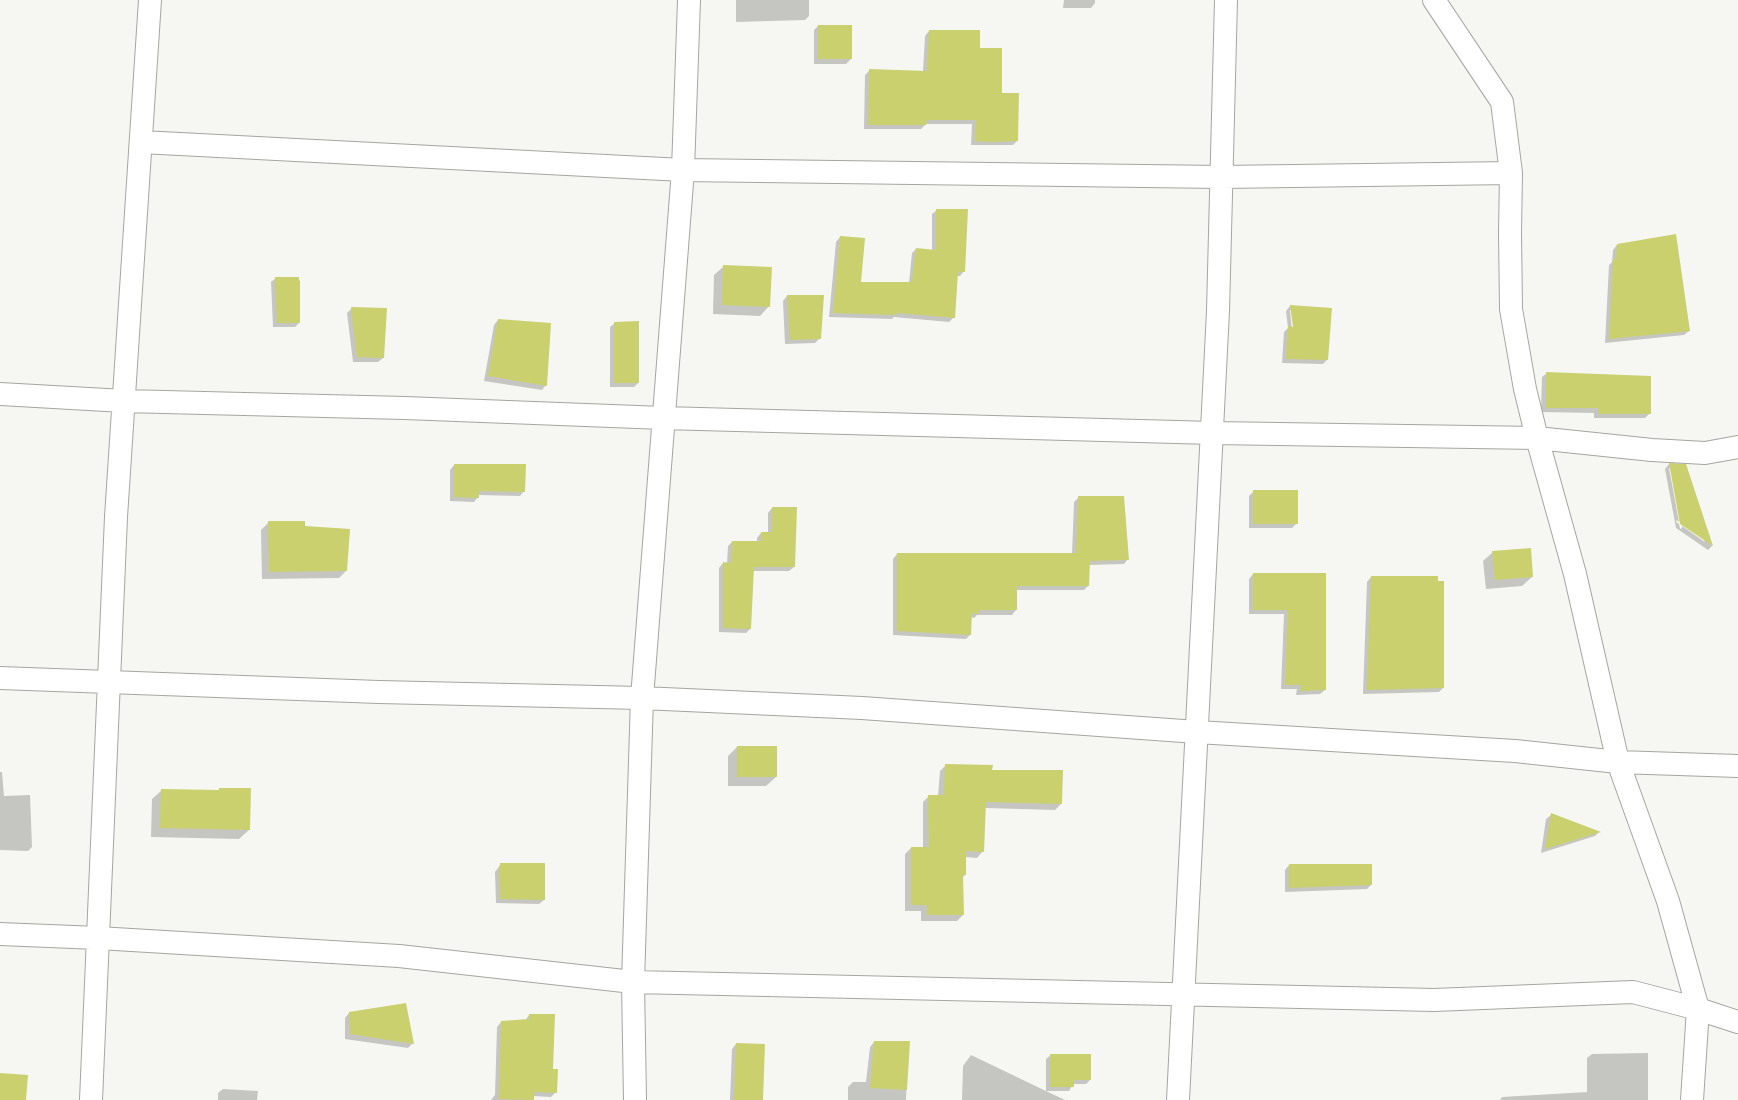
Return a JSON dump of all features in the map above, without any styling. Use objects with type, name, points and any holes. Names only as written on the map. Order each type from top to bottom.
[{"type":"street","points":[[91,1100],[116,517],[150,0]]},
{"type":"street","points":[[635,1100],[633,982],[642,698],[683,170],[689,0]]},
{"type":"street","points":[[1178,1100],[1213,433],[1218,312],[1226,0]]},
{"type":"street","points":[[1434,0],[1502,102],[1511,173],[1511,309],[1525,389],[1537,438],[1576,574],[1618,762],[1668,901],[1698,1009],[1692,1100]]},
{"type":"street","points":[[141,142],[683,170],[1222,177],[1511,173]]},
{"type":"street","points":[[0,394],[124,401],[405,408],[663,418],[1213,433],[1537,438],[1652,450],[1705,453],[1737,452]]},
{"type":"street","points":[[0,678],[379,692],[642,698],[862,708],[1197,732],[1515,751],[1618,762],[1738,766]]},
{"type":"street","points":[[0,934],[98,938],[399,956],[633,982],[1434,1000],[1633,992],[1698,1009],[1738,1022]]},
{"type":"building","points":[[818,25],[852,25],[852,59],[818,59]]},
{"type":"building","points":[[929,30],[980,30],[980,48],[1002,48],[1002,93],[1019,93],[1018,141],[975,141],[976,120],[927,120],[926,125],[868,125],[869,69],[927,71]]},
{"type":"building","points":[[936,209],[968,209],[965,272],[958,272],[955,318],[897,313],[897,315],[833,313],[840,236],[865,238],[861,282],[912,282],[916,248],[936,250]]},
{"type":"building","points":[[1676,234],[1690,331],[1609,339],[1613,259],[1616,259],[1617,244]]},
{"type":"building","points":[[723,265],[772,267],[770,307],[722,305]]},
{"type":"building","points":[[275,277],[299,277],[300,323],[277,323]]},
{"type":"building","points":[[787,295],[824,295],[821,339],[790,340]]},
{"type":"building","points":[[1290,305],[1332,308],[1328,360],[1286,359],[1288,326],[1293,327]]},
{"type":"building","points":[[351,307],[387,308],[384,358],[357,357]]},
{"type":"building","points":[[498,319],[551,323],[547,386],[488,376]]},
{"type":"building","points":[[639,321],[639,383],[614,383],[614,322]]},
{"type":"building","points":[[1546,372],[1651,376],[1651,414],[1598,414],[1598,408],[1546,408]]},
{"type":"building","points":[[1669,463],[1686,464],[1713,546],[1680,524]]},
{"type":"building","points":[[454,464],[526,464],[525,492],[479,491],[479,498],[454,497]]},
{"type":"building","points":[[1253,490],[1298,490],[1298,524],[1253,524]]},
{"type":"building","points":[[1078,496],[1124,496],[1129,560],[1090,561],[1089,586],[1017,586],[1017,610],[979,610],[979,614],[972,613],[971,635],[897,631],[897,553],[1076,553]]},
{"type":"building","points":[[772,507],[797,507],[795,567],[754,567],[751,629],[723,628],[723,562],[731,563],[732,541],[761,541],[761,532],[772,532]]},
{"type":"building","points":[[268,521],[305,521],[305,526],[350,529],[347,571],[269,572]]},
{"type":"building","points":[[1531,548],[1533,577],[1495,580],[1492,551]]},
{"type":"building","points":[[1253,573],[1326,573],[1326,690],[1300,691],[1301,685],[1285,685],[1288,610],[1253,610]]},
{"type":"building","points":[[1371,576],[1438,576],[1438,581],[1444,581],[1444,688],[1367,690]]},
{"type":"building","points":[[737,746],[777,746],[777,777],[737,777]]},
{"type":"building","points":[[945,764],[993,765],[992,770],[1063,770],[1062,804],[986,802],[984,852],[966,851],[966,875],[963,875],[964,915],[927,915],[927,905],[911,905],[911,847],[929,847],[928,795],[944,795]]},
{"type":"building","points":[[219,788],[251,788],[250,830],[160,828],[161,789],[219,790]]},
{"type":"building","points":[[1551,813],[1601,832],[1545,849]]},
{"type":"building","points":[[500,863],[545,863],[545,900],[500,899]]},
{"type":"building","points":[[1289,864],[1372,864],[1372,885],[1289,888]]},
{"type":"building","points":[[406,1003],[414,1044],[350,1034],[349,1012]]},
{"type":"building","points":[[529,1014],[555,1014],[553,1069],[558,1069],[557,1093],[534,1092],[534,1100],[499,1099],[501,1021],[529,1019]]},
{"type":"building","points":[[874,1041],[910,1041],[907,1090],[870,1088]]},
{"type":"building","points":[[736,1043],[765,1044],[763,1100],[734,1100]]},
{"type":"building","points":[[1050,1054],[1091,1054],[1091,1080],[1074,1080],[1074,1087],[1050,1087]]},
{"type":"building","points":[[0,1073],[28,1075],[26,1100],[0,1100]]}]
